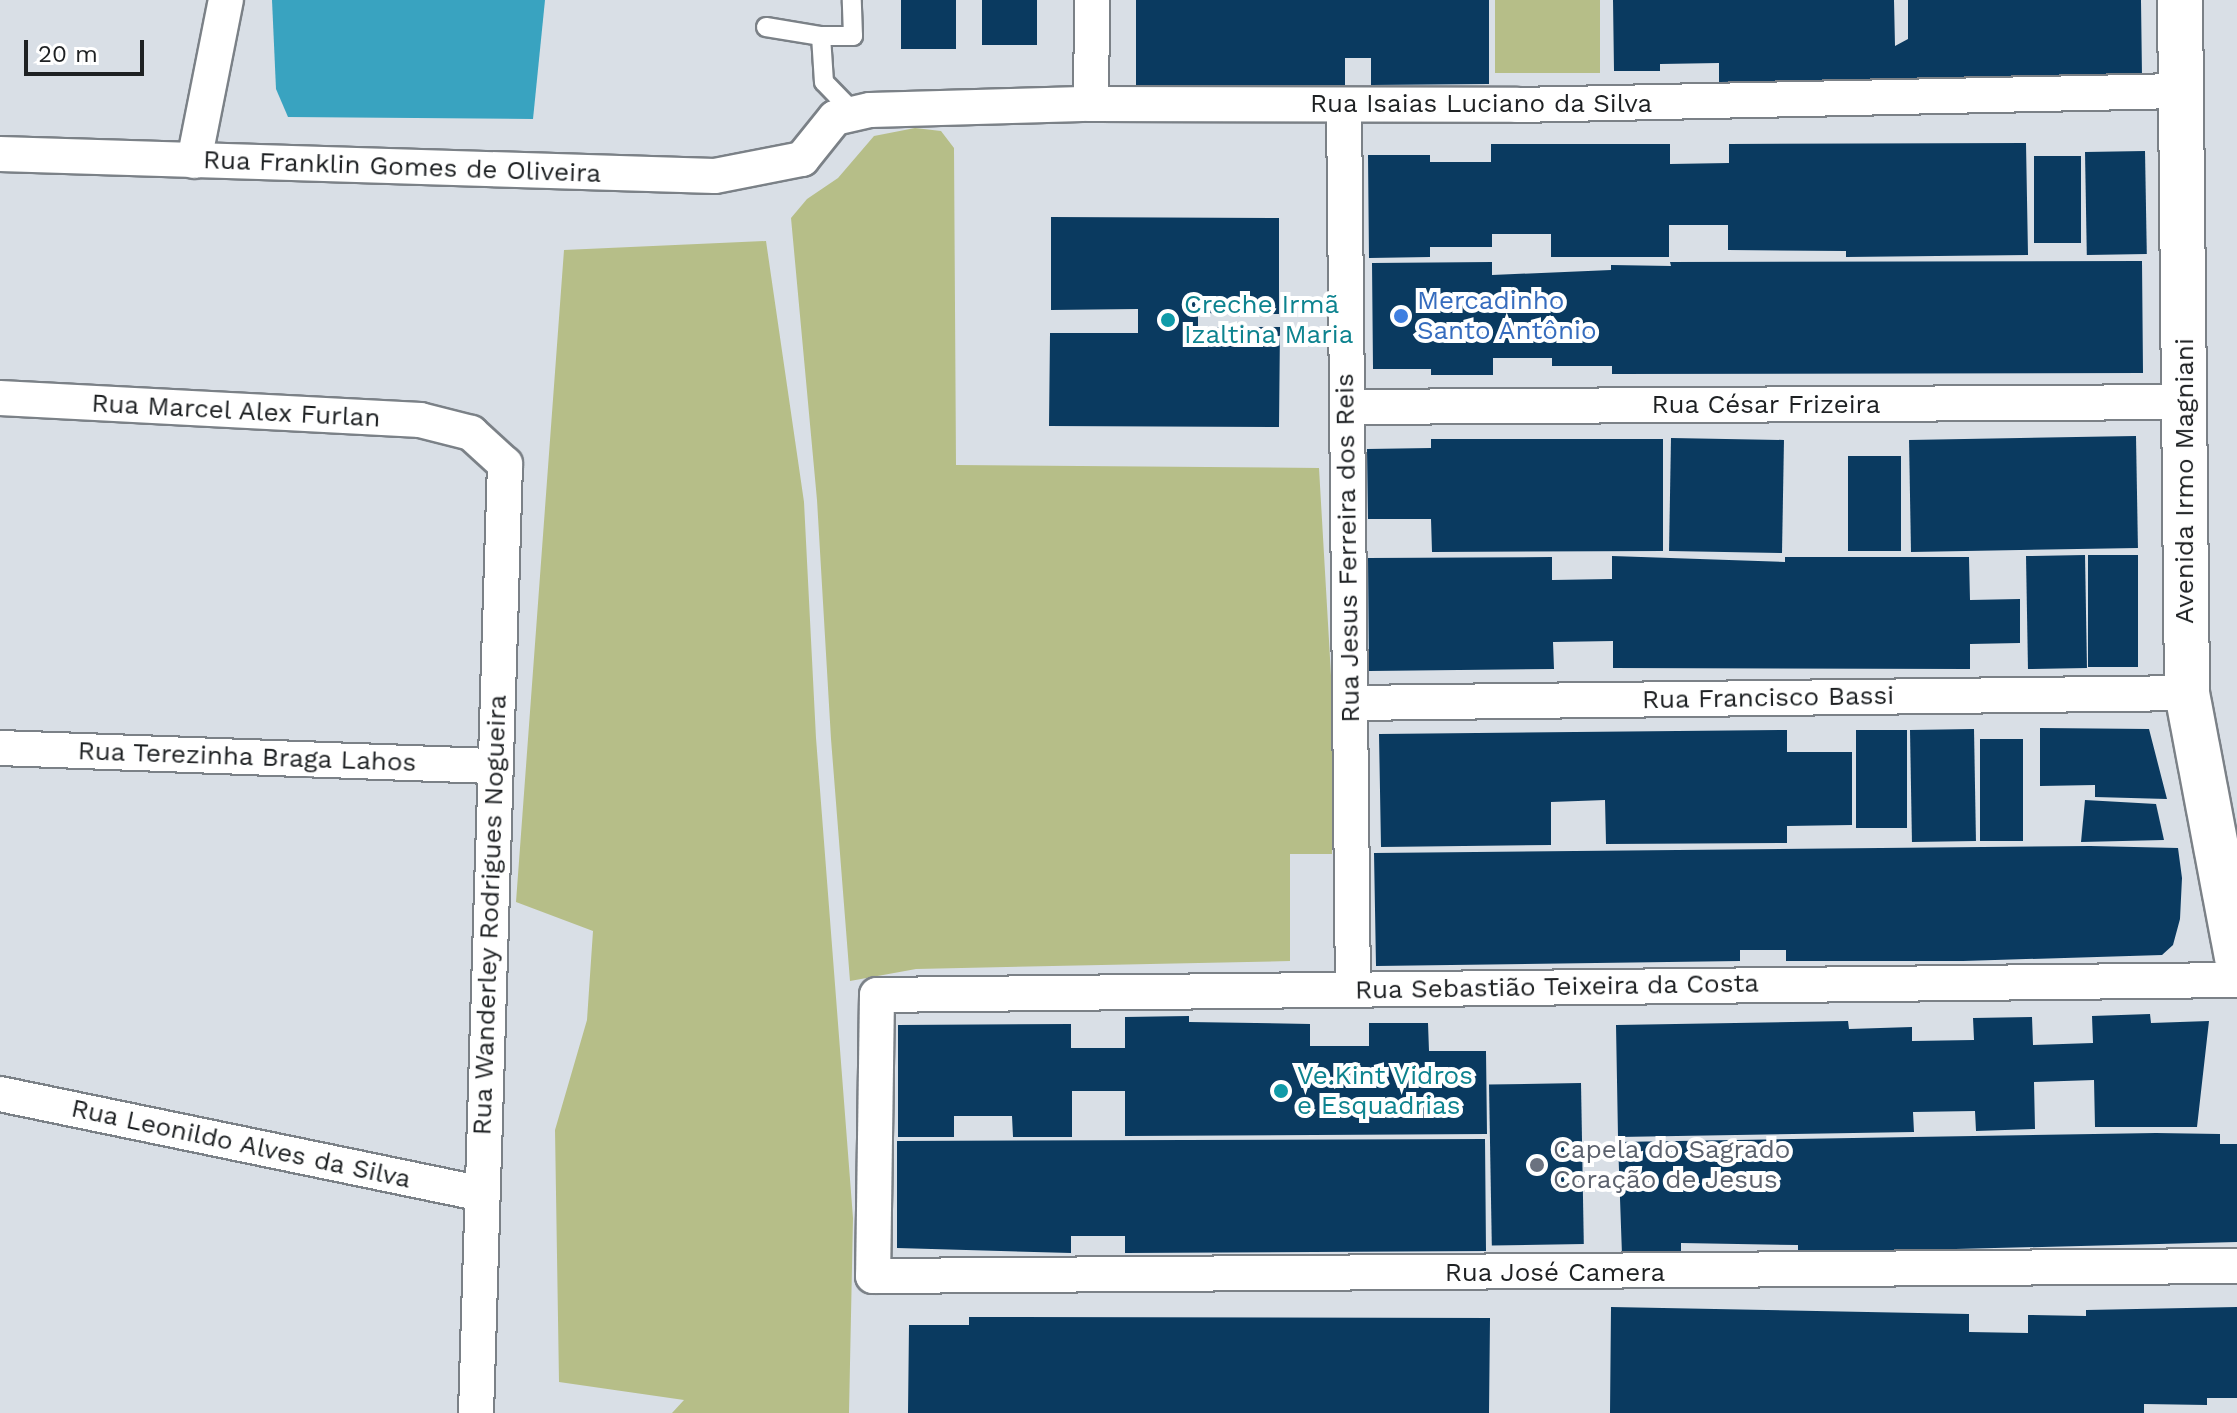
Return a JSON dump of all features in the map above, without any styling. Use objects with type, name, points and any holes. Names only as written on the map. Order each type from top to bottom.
[{"type":"street","points":[[194,161],[226,0]]},
{"type":"street","points":[[1091,104],[1092,0]]},
{"type":"street","name":"Avenida Irmo Magniani","points":[[2180,0],[2187,693],[2237,957]]},
{"type":"street","name":"Rua Isaias Luciano da Silva","points":[[802,159],[835,118],[854,113],[951,106],[1344,106],[2181,91]]},
{"type":"street","name":"Rua Jesus Ferreira dos Reis","points":[[1344,106],[1353,989]]},
{"type":"street","name":"Rua Franklin Gomes de Oliveira","points":[[0,154],[715,176],[802,159]]},
{"type":"street","name":"Rua Marcel Alex Furlan","points":[[0,398],[420,420],[471,433]]},
{"type":"street","name":"Rua César Frizeira","points":[[1347,407],[2184,402]]},
{"type":"street","name":"Rua Wanderley Rodrigues Nogueira","points":[[471,433],[505,464],[476,1413]]},
{"type":"street","name":"Rua Francisco Bassi","points":[[1350,703],[2187,693]]},
{"type":"street","name":"Rua Terezinha Braga Lahos","points":[[0,748],[494,766]]},
{"type":"street","name":"Rua Sebastião Teixeira da Costa","points":[[873,1276],[877,995],[2237,980]]},
{"type":"street","name":"Rua Leonildo Alves da Silva","points":[[0,1094],[482,1194]]},
{"type":"street","name":"Rua José Camera","points":[[873,1276],[2237,1266]]},
{"type":"lane","points":[[766,27],[821,36],[853,36],[852,0]]},
{"type":"lane","points":[[821,36],[824,82],[854,113]]},
{"type":"green space","points":[[1495,0],[1600,0],[1600,73],[1495,73]]},
{"type":"green space","points":[[915,128],[941,131],[954,148],[956,465],[1319,468],[1334,727],[1332,854],[1290,854],[1290,961],[916,969],[850,981],[817,500],[791,218],[807,199],[838,178],[874,136]]},
{"type":"green space","points":[[766,241],[804,502],[816,738],[853,1218],[849,1413],[672,1413],[684,1400],[559,1382],[555,1130],[587,1020],[593,931],[516,902],[564,250]]},
{"type":"water","points":[[272,0],[545,0],[533,119],[288,117],[276,89]]},
{"type":"building","points":[[901,0],[956,0],[956,49],[901,49]]},
{"type":"building","points":[[982,0],[1037,0],[1037,45],[982,45]]},
{"type":"building","points":[[1136,0],[1489,0],[1489,84],[1371,85],[1371,58],[1345,58],[1345,85],[1136,86]]},
{"type":"building","points":[[1613,0],[1894,0],[1895,46],[1908,39],[1908,0],[2141,0],[2142,77],[1719,82],[1719,63],[1660,64],[1660,71],[1614,71]]},
{"type":"building","points":[[2026,143],[2028,255],[1846,257],[1846,251],[1728,250],[1728,225],[1669,225],[1669,257],[1551,257],[1551,234],[1492,234],[1492,247],[1430,247],[1430,257],[1369,258],[1368,155],[1430,155],[1430,162],[1491,162],[1491,144],[1670,144],[1670,164],[1729,163],[1729,144]]},
{"type":"building","points":[[2145,151],[2147,254],[2087,255],[2085,152]]},
{"type":"building","points":[[2034,156],[2081,156],[2081,243],[2034,243]]},
{"type":"building","name":"Creche Irmã Izaltina Maria","points":[[1051,217],[1279,218],[1279,314],[1198,313],[1198,327],[1280,327],[1279,427],[1049,426],[1050,333],[1138,333],[1138,309],[1051,310]]},
{"type":"building","points":[[2142,261],[2143,373],[1612,374],[1612,366],[1552,366],[1552,358],[1493,358],[1493,375],[1431,375],[1431,369],[1373,369],[1372,263],[1492,262],[1492,275],[1611,270],[1611,265],[1671,266],[1670,262]]},
{"type":"building","points":[[2136,436],[2138,548],[1911,552],[1909,440]]},
{"type":"building","points":[[1671,438],[1784,440],[1782,553],[1669,551]]},
{"type":"building","points":[[1431,439],[1663,439],[1663,551],[1432,552],[1431,519],[1368,519],[1367,449],[1431,448]]},
{"type":"building","points":[[1848,456],[1901,456],[1901,551],[1848,551]]},
{"type":"building","points":[[2085,555],[2087,668],[2028,669],[2026,556]]},
{"type":"building","points":[[2088,555],[2138,555],[2138,667],[2088,667]]},
{"type":"building","points":[[1612,556],[1785,562],[1785,557],[1969,557],[1970,600],[2020,599],[2020,643],[1970,644],[1970,669],[1613,668],[1613,641],[1553,642],[1554,669],[1369,671],[1368,558],[1552,557],[1552,580],[1612,579]]},
{"type":"building","points":[[2040,728],[2149,729],[2167,799],[2095,797],[2095,785],[2040,786]]},
{"type":"building","points":[[1974,729],[1976,841],[1912,842],[1910,730]]},
{"type":"building","points":[[1787,730],[1787,752],[1852,752],[1852,825],[1787,826],[1787,843],[1606,844],[1605,800],[1551,802],[1551,845],[1381,847],[1379,734]]},
{"type":"building","points":[[1856,730],[1907,730],[1907,828],[1856,828]]},
{"type":"building","points":[[1980,739],[2023,739],[2023,841],[1980,841]]},
{"type":"building","points":[[2085,800],[2156,804],[2164,840],[2081,842]]},
{"type":"building","points":[[2090,846],[2178,848],[2182,878],[2180,919],[2173,945],[2162,955],[1963,961],[1786,961],[1786,950],[1740,950],[1740,961],[1376,966],[1374,853]]},
{"type":"building","points":[[2150,1014],[2151,1023],[2209,1021],[2197,1127],[2095,1127],[2094,1080],[2034,1082],[2035,1129],[1976,1131],[1975,1111],[1913,1112],[1914,1132],[1618,1137],[1616,1025],[1848,1021],[1849,1029],[1912,1027],[1912,1041],[1974,1040],[1973,1018],[2032,1017],[2033,1045],[2093,1043],[2092,1016]]},
{"type":"building","points":[[1189,1016],[1189,1022],[1310,1024],[1310,1046],[1369,1046],[1369,1023],[1428,1023],[1429,1051],[1486,1051],[1487,1134],[1125,1136],[1125,1091],[1072,1091],[1072,1137],[1013,1137],[1012,1116],[954,1116],[954,1137],[898,1137],[898,1025],[1071,1024],[1071,1048],[1125,1048],[1125,1017]]},
{"type":"building","name":"Capela do Sagrado Coração de Jesus","points":[[1581,1083],[1584,1244],[1492,1246],[1489,1085]]},
{"type":"building","points":[[2220,1134],[2220,1144],[2237,1144],[2237,1242],[1798,1253],[1798,1245],[1681,1243],[1681,1254],[1622,1255],[1618,1142]]},
{"type":"building","points":[[1485,1139],[1486,1251],[1125,1253],[1125,1236],[1071,1236],[1071,1253],[897,1248],[897,1141]]},
{"type":"building","points":[[1611,1307],[1969,1314],[1969,1332],[2028,1333],[2028,1315],[2086,1316],[2086,1310],[2237,1307],[2237,1398],[2207,1398],[2207,1405],[2144,1404],[2144,1413],[1610,1413]]},
{"type":"building","points":[[969,1317],[1490,1318],[1489,1413],[908,1413],[909,1325],[969,1325]]},
{"type":"place","name":"Mercadinho Santo Antônio","points":[[1401,316]]},
{"type":"place","name":"Creche Irmã Izaltina Maria","points":[[1168,320]]},
{"type":"place","name":"Ve.Kint Vidros e Esquadrias","points":[[1281,1091]]},
{"type":"place","name":"Capela do Sagrado Coração de Jesus","points":[[1537,1165]]}]
